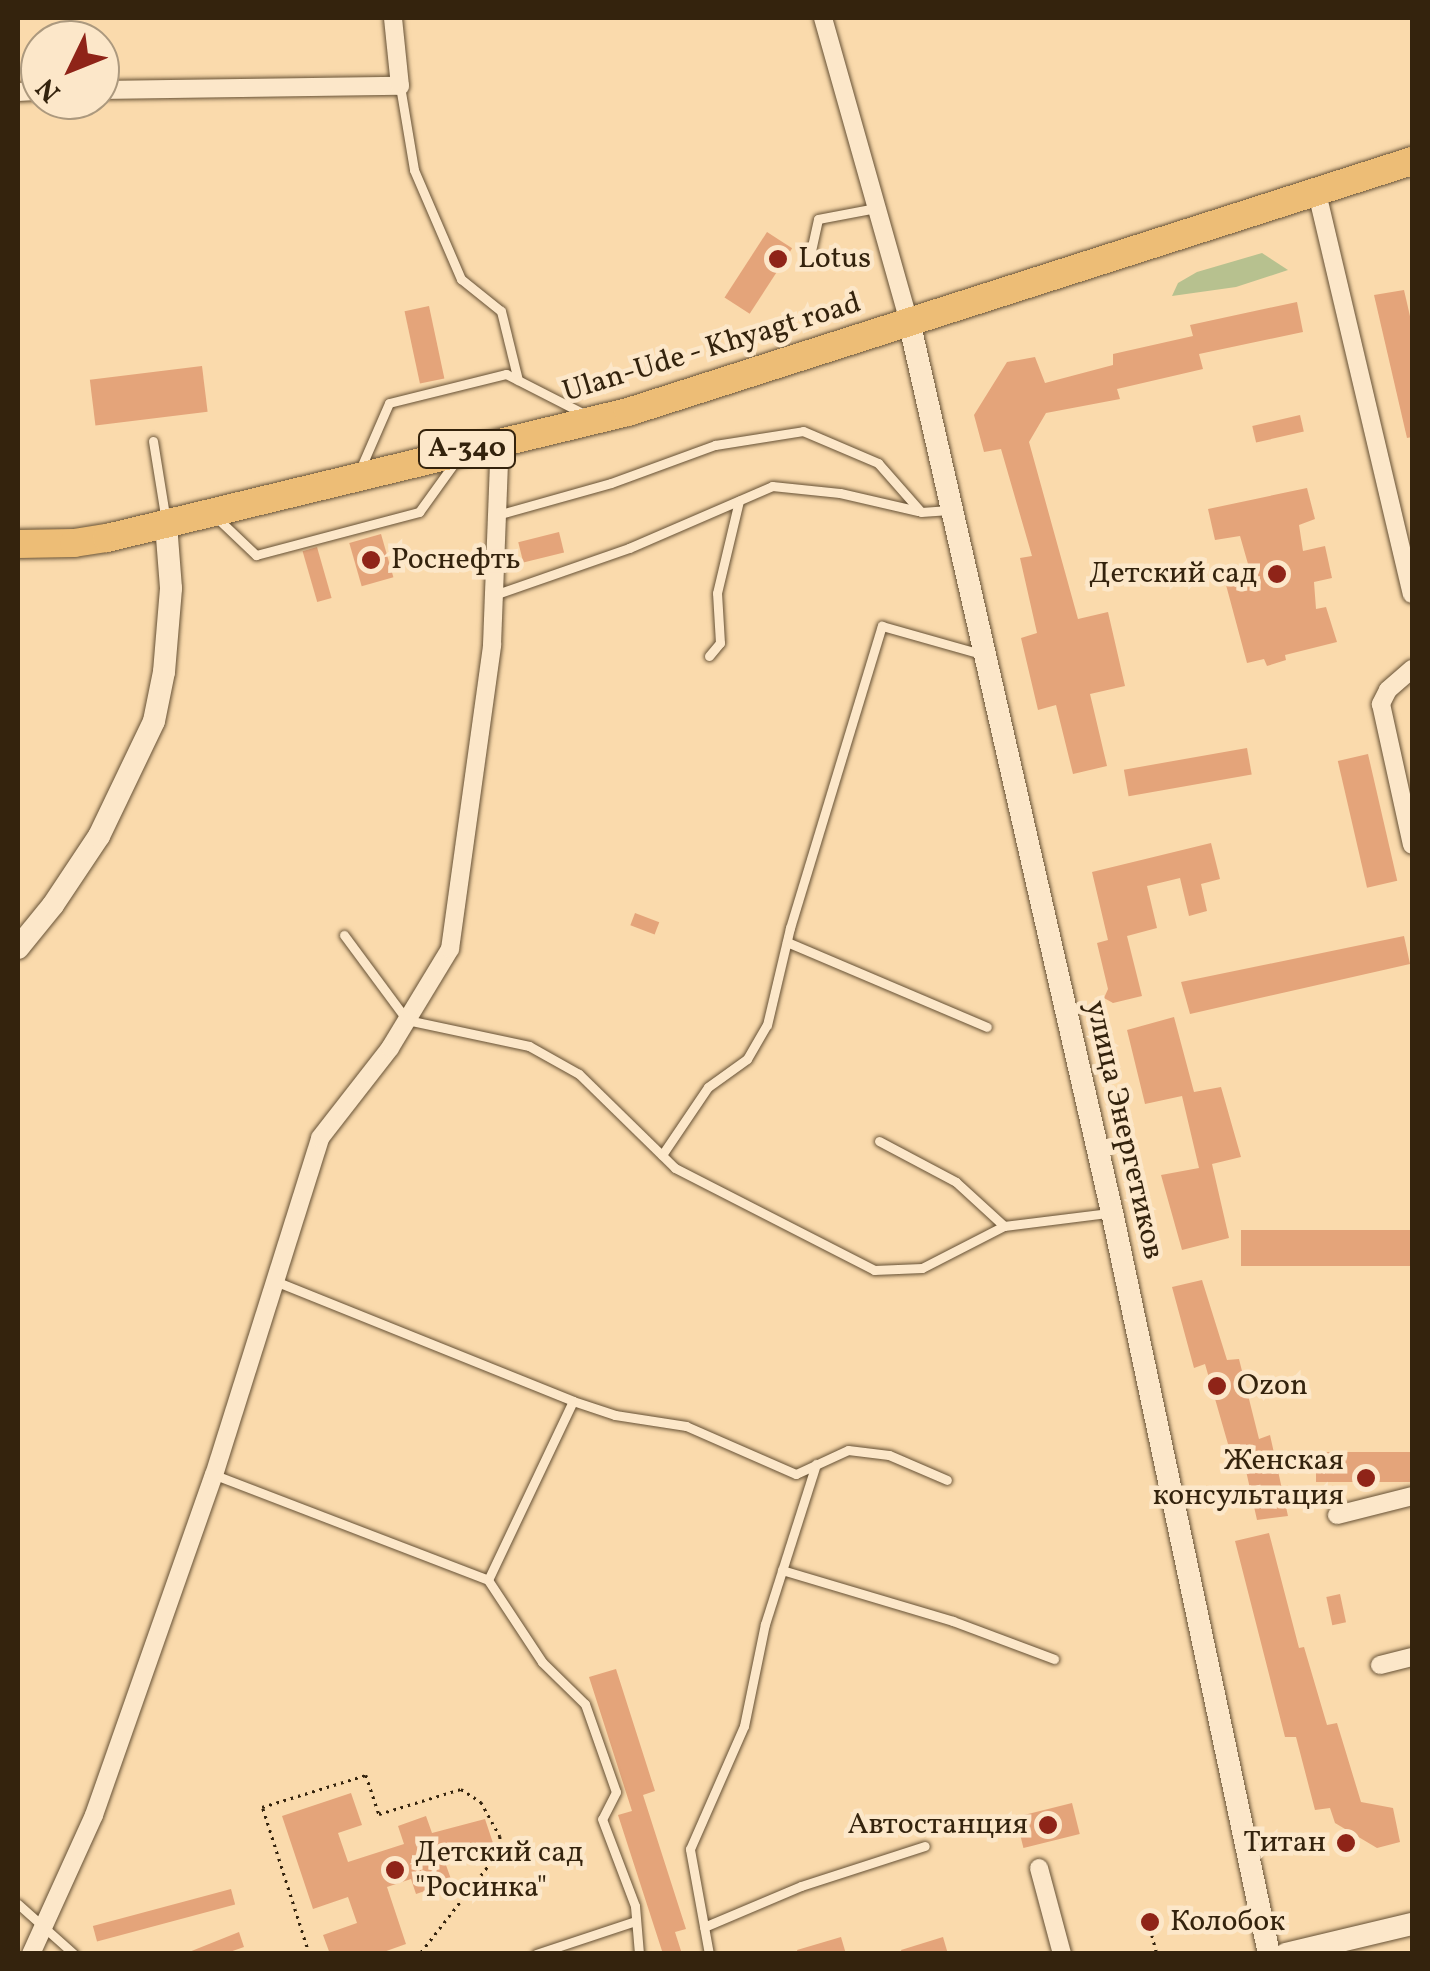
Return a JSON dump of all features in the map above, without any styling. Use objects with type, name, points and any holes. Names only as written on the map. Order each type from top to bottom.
[{"type":"highway","name":"Ulan-Ude - Khyagt road","points":[[18,544],[74,544],[596,420],[753,376],[909,321],[1412,161]]},
{"type":"street","points":[[120,90],[400,86],[393,18]]},
{"type":"street","points":[[824,18],[909,321]]},
{"type":"street","points":[[1317,192],[1412,594]]},
{"type":"street","name":"улица Энергетиков","points":[[909,321],[956,510],[1112,1212],[1269,1954]]},
{"type":"street","points":[[31,1954],[94,1814],[214,1474],[320,1138],[407,1020],[450,949],[492,645],[500,442]]},
{"type":"street","points":[[18,948],[100,836],[154,721],[164,672],[171,588],[166,524]]},
{"type":"street","points":[[1412,669],[1388,690],[1381,704],[1412,845]]},
{"type":"street","points":[[1337,1516],[1412,1496]]},
{"type":"street","points":[[1380,1665],[1412,1657]]},
{"type":"street","points":[[1039,1868],[1062,1954]]},
{"type":"street","points":[[1286,1954],[1412,1924]]},
{"type":"lane","points":[[400,86],[414,170],[461,279],[501,311],[518,380]]},
{"type":"lane","points":[[809,260],[818,219],[876,208]]},
{"type":"lane","points":[[358,476],[389,402],[506,374],[596,420]]},
{"type":"lane","points":[[497,515],[610,483],[715,446],[802,431],[878,463],[921,512]]},
{"type":"lane","points":[[153,441],[166,524]]},
{"type":"lane","points":[[211,513],[256,556],[419,512],[464,450]]},
{"type":"lane","points":[[494,595],[629,548],[772,486],[840,493],[921,512],[956,510]]},
{"type":"lane","points":[[709,656],[720,643],[717,592],[739,501]]},
{"type":"lane","points":[[662,1155],[708,1087],[747,1059],[767,1025],[787,942],[882,626],[988,656]]},
{"type":"lane","points":[[344,935],[407,1020],[528,1046],[579,1074],[675,1168],[874,1270],[922,1268],[1004,1226],[1112,1212]]},
{"type":"lane","points":[[787,942],[987,1026]]},
{"type":"lane","points":[[879,1141],[956,1182],[1004,1226]]},
{"type":"lane","points":[[275,1280],[573,1400],[614,1415],[686,1426],[796,1474],[848,1450],[889,1455],[947,1480]]},
{"type":"lane","points":[[488,1580],[573,1400]]},
{"type":"lane","points":[[708,1954],[690,1850],[744,1726],[765,1624],[816,1464]]},
{"type":"lane","points":[[214,1474],[488,1580],[542,1662],[585,1704],[616,1792],[602,1819],[635,1906],[639,1954]]},
{"type":"lane","points":[[782,1570],[954,1621],[1054,1659]]},
{"type":"lane","points":[[704,1928],[801,1886],[925,1846]]},
{"type":"lane","points":[[18,1904],[74,1954]]},
{"type":"lane","points":[[536,1954],[635,1921]]},
{"type":"path","points":[[309,1954],[262,1807],[366,1774],[379,1814],[461,1789],[481,1802],[500,1836],[501,1850],[420,1954]]},
{"type":"path","points":[[1152,1935],[1158,1954]]},
{"type":"green space","points":[[1262,253],[1288,270],[1236,287],[1172,296],[1178,283],[1197,272]]},
{"type":"building","points":[[767,232],[792,248],[750,314],[725,297]]},
{"type":"building","points":[[1404,290],[1412,325],[1412,437],[1407,438],[1374,295]]},
{"type":"building","points":[[1297,302],[1303,332],[1199,354],[1203,369],[1117,389],[1120,399],[1046,413],[1029,442],[1078,619],[1108,612],[1125,686],[1090,694],[1107,766],[1073,774],[1056,705],[1038,710],[1021,638],[1037,633],[1020,558],[1032,556],[1001,449],[984,452],[974,415],[1007,362],[1035,357],[1045,383],[1113,365],[1113,354],[1193,336],[1190,325]]},
{"type":"building","points":[[429,306],[444,378],[420,384],[405,311]]},
{"type":"building","points":[[202,366],[208,412],[95,425],[90,380]]},
{"type":"building","points":[[1300,415],[1304,432],[1256,443],[1252,426]]},
{"type":"building","name":"Детский сад","points":[[1307,488],[1315,519],[1299,525],[1303,551],[1325,546],[1332,578],[1314,582],[1316,609],[1326,607],[1337,642],[1285,655],[1286,660],[1267,666],[1264,659],[1247,663],[1222,570],[1248,564],[1240,536],[1215,540],[1208,509]]},
{"type":"building","points":[[559,532],[564,552],[523,563],[518,542]]},
{"type":"building","name":"Роснефть","points":[[381,534],[393,577],[362,586],[349,543]]},
{"type":"building","points":[[317,547],[332,598],[317,602],[303,551]]},
{"type":"building","points":[[1247,748],[1252,775],[1129,796],[1124,770]]},
{"type":"building","points":[[1368,754],[1397,881],[1367,888],[1338,761]]},
{"type":"building","points":[[1211,843],[1220,879],[1201,884],[1207,911],[1189,916],[1180,878],[1147,886],[1157,928],[1127,936],[1142,996],[1113,1003],[1104,998],[1108,989],[1097,943],[1108,940],[1092,872]]},
{"type":"building","points":[[635,913],[659,922],[655,934],[630,925]]},
{"type":"building","points":[[1404,936],[1410,964],[1190,1014],[1181,982]]},
{"type":"building","points":[[1174,1017],[1194,1092],[1221,1087],[1241,1157],[1212,1164],[1229,1238],[1182,1250],[1161,1175],[1199,1168],[1182,1096],[1145,1104],[1127,1030]]},
{"type":"building","points":[[1241,1230],[1412,1230],[1412,1266],[1241,1266]]},
{"type":"building","points":[[1202,1280],[1227,1360],[1239,1359],[1259,1439],[1270,1435],[1288,1516],[1257,1520],[1240,1444],[1228,1444],[1205,1364],[1194,1368],[1172,1287]]},
{"type":"building","name":"Женская консультация","points":[[1316,1452],[1412,1452],[1412,1482],[1316,1482]]},
{"type":"building","points":[[1269,1533],[1299,1648],[1304,1647],[1327,1725],[1337,1723],[1361,1802],[1393,1808],[1400,1842],[1377,1848],[1335,1823],[1330,1808],[1315,1810],[1296,1737],[1285,1737],[1235,1541]]},
{"type":"building","points":[[1340,1594],[1346,1622],[1332,1625],[1326,1597]]},
{"type":"building","points":[[616,1669],[655,1791],[643,1795],[686,1929],[675,1932],[682,1954],[663,1954],[618,1815],[632,1811],[589,1677]]},
{"type":"building","points":[[351,1793],[362,1825],[338,1833],[348,1862],[404,1844],[398,1826],[426,1816],[432,1833],[485,1819],[495,1849],[446,1865],[452,1882],[416,1894],[411,1879],[387,1887],[406,1944],[378,1954],[330,1954],[323,1935],[357,1923],[348,1897],[313,1909],[282,1816]]},
{"type":"building","name":"Автостанция","points":[[1072,1803],[1080,1834],[1023,1848],[1016,1817]]},
{"type":"building","points":[[231,1889],[235,1904],[97,1941],[93,1926]]},
{"type":"building","points":[[239,1932],[244,1947],[224,1954],[184,1954]]},
{"type":"building","points":[[841,1937],[846,1954],[798,1954],[797,1950]]},
{"type":"building","points":[[943,1937],[948,1954],[902,1954],[901,1950]]},
{"type":"place","name":"Lotus","points":[[778,259]]},
{"type":"place","name":"Роснефть","points":[[371,560]]},
{"type":"place","name":"Детский сад","points":[[1277,574]]},
{"type":"place","name":"Ozon","points":[[1217,1386]]},
{"type":"place","name":"Женская консультация","points":[[1366,1478]]},
{"type":"place","name":"Автостанция","points":[[1048,1825]]},
{"type":"place","name":"Титан","points":[[1346,1843]]},
{"type":"place","name":"Детский сад \"Росинка\"","points":[[395,1870]]},
{"type":"place","name":"Колобок","points":[[1150,1922]]}]
